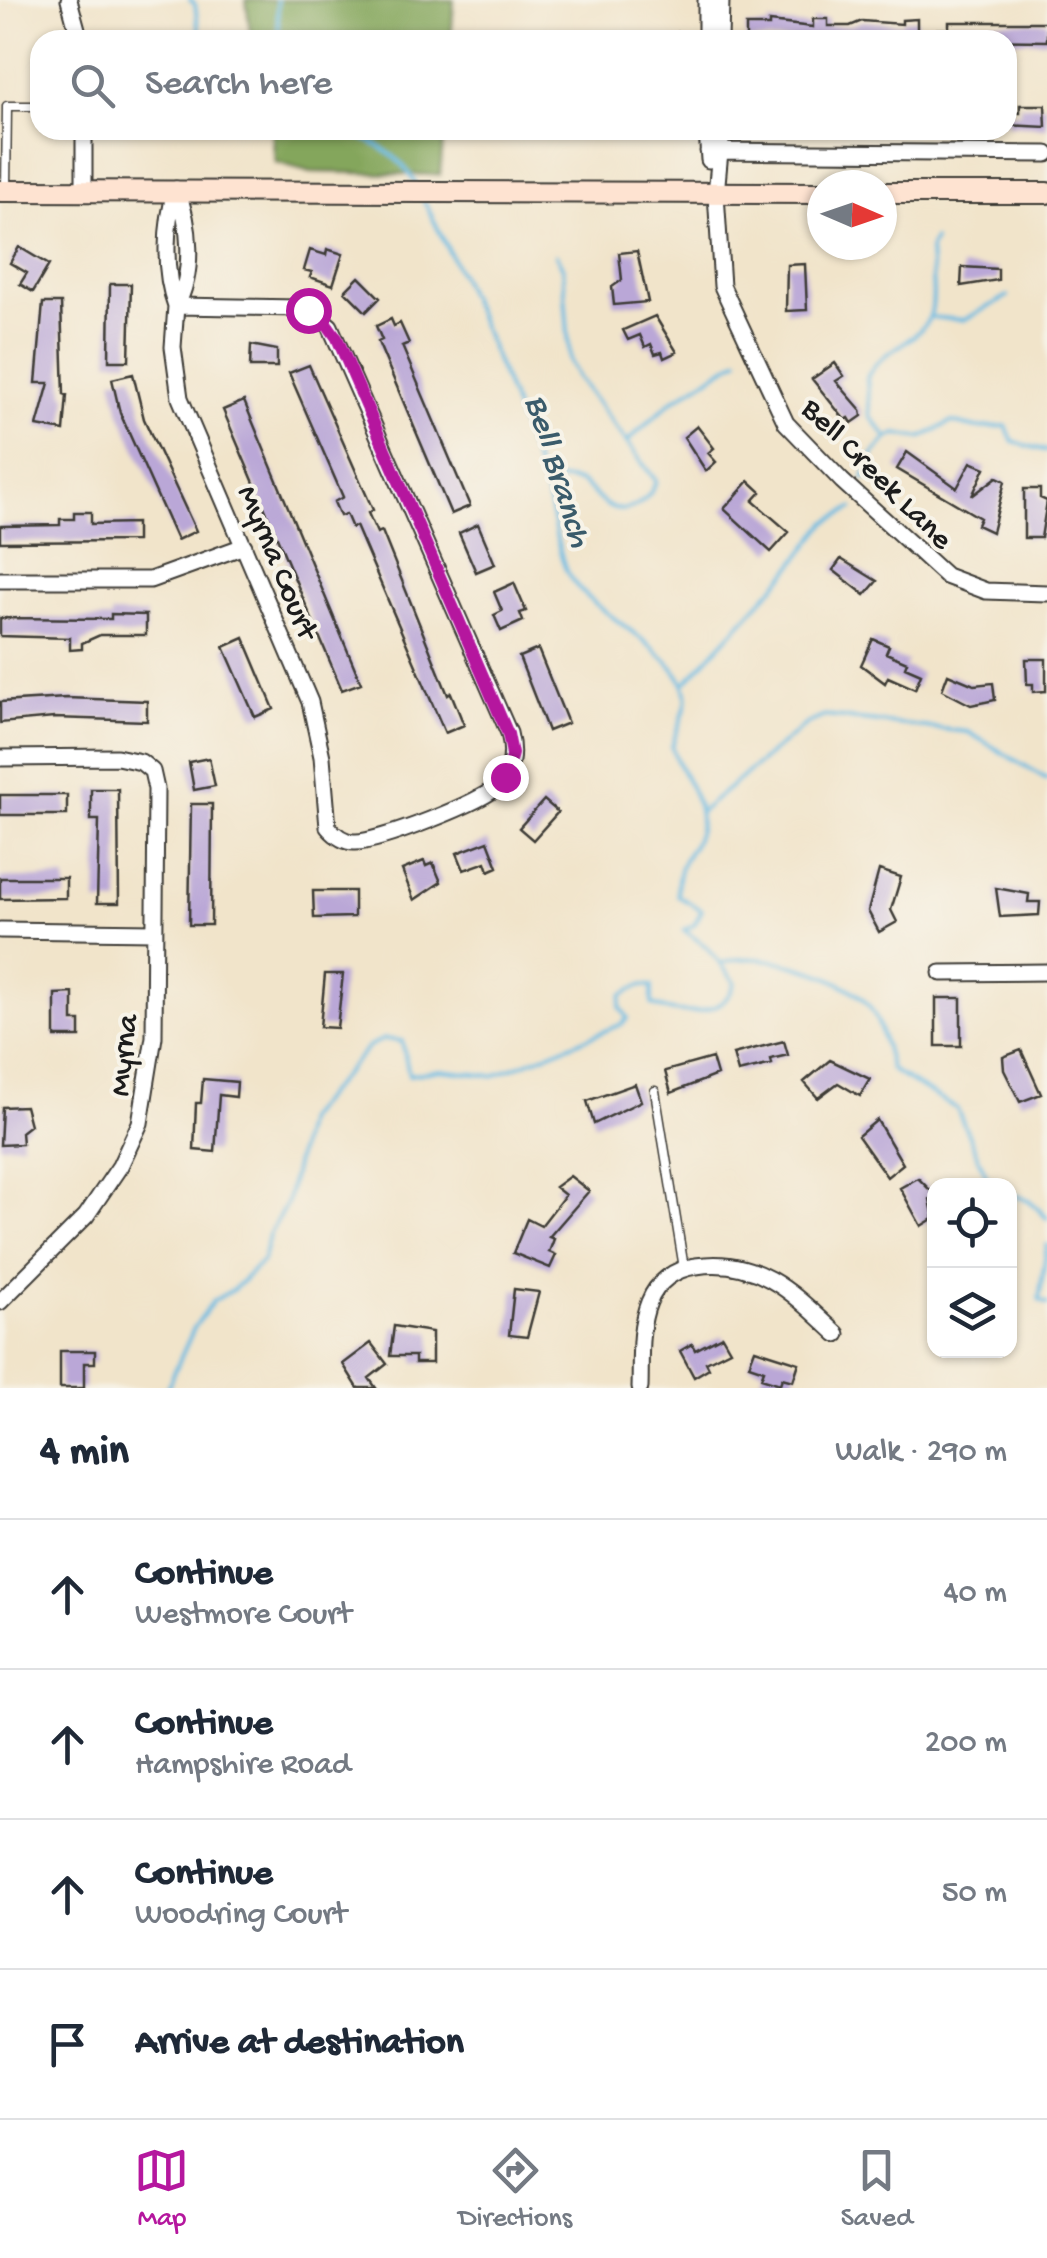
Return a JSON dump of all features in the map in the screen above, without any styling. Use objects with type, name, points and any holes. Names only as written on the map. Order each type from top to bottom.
[{"type":"main road","points":[[3,191],[807,194]]},
{"type":"main road","points":[[897,193],[1047,193]]},
{"type":"street","points":[[69,0],[77,30]]},
{"type":"street","points":[[706,0],[706,30]]},
{"type":"street","points":[[720,30],[721,0]]},
{"type":"street","points":[[84,140],[84,192]]},
{"type":"street","points":[[710,140],[714,153]]},
{"type":"street","points":[[714,153],[719,140]]},
{"type":"street","points":[[714,153],[1047,154]]},
{"type":"street","name":"Bell Creek Lane","points":[[714,153],[722,286],[766,388],[786,423],[842,482],[946,576],[986,591],[1047,593]]},
{"type":"street","name":"Myrna Court","points":[[176,189],[168,214],[169,287],[176,306],[174,368],[180,398],[310,702],[322,757],[324,814],[338,837],[367,841],[495,789],[505,777],[512,754],[493,697],[330,326],[308,310],[176,306]]},
{"type":"street","points":[[0,580],[150,580],[244,546]]},
{"type":"street","name":"Myrna","points":[[0,758],[117,758],[146,766],[156,789],[152,1070],[140,1123],[120,1166],[86,1216],[0,1302]]},
{"type":"street","points":[[0,930],[154,932]]},
{"type":"street","points":[[941,973],[1047,972]]},
{"type":"street","points":[[640,1388],[645,1312],[656,1288],[684,1268],[724,1264],[762,1273],[794,1294],[837,1334]]},
{"type":"lane","points":[[3,191],[6,106],[30,106]]},
{"type":"lane","points":[[655,1091],[684,1268]]},
{"type":"green space","points":[[246,0],[454,0],[452,30],[250,30]]},
{"type":"green space","points":[[273,140],[443,140],[440,175],[311,172],[275,162]]},
{"type":"building","points":[[813,19],[828,19],[828,26],[850,26],[862,21],[902,24],[902,20],[917,19],[917,30],[746,30],[746,26],[769,26],[769,22],[813,27]]},
{"type":"building","points":[[949,22],[1047,22],[1047,41],[1017,41],[1017,30],[937,30],[949,29]]},
{"type":"building","points":[[1020,105],[1045,105],[1046,127],[1017,126]]},
{"type":"building","points":[[19,247],[49,265],[33,292],[20,284],[27,273],[10,263]]},
{"type":"building","points":[[327,249],[343,254],[333,285],[310,277],[312,272],[304,270],[310,250],[326,255]]},
{"type":"building","points":[[637,251],[648,302],[614,305],[612,287],[622,280],[619,253]]},
{"type":"building","points":[[805,264],[807,310],[786,311],[787,265]]},
{"type":"building","points":[[962,267],[998,269],[998,280],[961,286]]},
{"type":"building","points":[[359,277],[380,298],[366,312],[345,291]]},
{"type":"building","points":[[110,284],[131,284],[129,361],[109,361]]},
{"type":"building","points":[[43,303],[61,303],[67,395],[64,431],[37,426],[49,383],[36,383]]},
{"type":"building","points":[[655,316],[677,352],[664,358],[662,352],[655,354],[651,344],[645,347],[640,335],[628,340],[623,330]]},
{"type":"building","points":[[391,319],[394,326],[400,323],[409,343],[402,346],[470,506],[451,514],[378,342],[382,340],[376,326]]},
{"type":"building","points":[[251,345],[277,350],[277,367],[250,367]]},
{"type":"building","points":[[835,363],[844,376],[836,381],[861,410],[862,416],[852,423],[849,418],[845,420],[812,379]]},
{"type":"building","points":[[309,365],[373,510],[368,513],[377,533],[382,531],[448,695],[451,693],[464,725],[445,733],[356,526],[352,528],[346,514],[340,516],[334,502],[343,497],[289,373]]},
{"type":"building","points":[[133,374],[144,419],[196,531],[177,540],[120,413],[112,379]]},
{"type":"building","points":[[244,401],[361,683],[342,690],[223,410]]},
{"type":"building","points":[[697,426],[714,448],[708,453],[716,462],[706,471],[684,437]]},
{"type":"building","points":[[907,452],[957,488],[971,462],[985,468],[972,496],[997,477],[1005,481],[992,532],[977,525],[980,518],[897,469]]},
{"type":"building","points":[[749,481],[761,492],[753,501],[789,532],[771,552],[724,509]]},
{"type":"building","points":[[1024,489],[1040,489],[1040,498],[1047,501],[1041,538],[1024,538]]},
{"type":"building","points":[[74,512],[91,512],[91,524],[136,523],[136,541],[0,542],[0,526],[60,525],[60,519],[74,519]]},
{"type":"building","points":[[478,524],[495,564],[476,572],[459,533]]},
{"type":"building","points":[[841,559],[877,581],[865,595],[833,570]]},
{"type":"building","points":[[514,583],[526,611],[520,613],[523,621],[501,631],[494,615],[502,611],[494,592]]},
{"type":"building","points":[[111,614],[146,615],[146,635],[100,635],[82,643],[82,649],[70,650],[70,638],[0,636],[0,618],[111,619]]},
{"type":"building","points":[[244,638],[274,709],[255,717],[224,647]]},
{"type":"building","points":[[873,639],[889,646],[886,653],[907,662],[905,667],[921,674],[915,689],[888,677],[885,683],[861,665]]},
{"type":"building","points":[[538,649],[568,723],[548,731],[519,657]]},
{"type":"building","points":[[1026,659],[1046,659],[1046,691],[1033,692],[1033,684],[1027,684]]},
{"type":"building","points":[[948,674],[974,685],[993,683],[995,700],[971,705],[942,690]]},
{"type":"building","points":[[66,698],[147,701],[147,721],[54,718],[0,723],[0,702]]},
{"type":"building","points":[[209,758],[215,786],[194,790],[189,762]]},
{"type":"building","points":[[91,789],[118,789],[119,903],[97,903],[99,820],[91,820]]},
{"type":"building","points":[[0,795],[67,795],[67,815],[0,815]]},
{"type":"building","points":[[544,800],[558,812],[533,840],[519,828]]},
{"type":"building","points":[[191,804],[212,804],[211,925],[189,925]]},
{"type":"building","points":[[488,841],[498,867],[489,871],[486,862],[464,870],[457,853]]},
{"type":"building","points":[[424,861],[426,866],[433,863],[441,882],[414,900],[402,870]]},
{"type":"building","points":[[879,870],[901,877],[891,910],[897,922],[879,932],[868,911]]},
{"type":"building","points":[[0,878],[66,878],[66,898],[0,899]]},
{"type":"building","points":[[996,888],[1029,894],[1028,902],[1040,902],[1039,915],[1000,917]]},
{"type":"building","points":[[313,891],[354,891],[354,917],[314,918]]},
{"type":"building","points":[[325,974],[343,974],[337,1028],[320,1027]]},
{"type":"building","points":[[73,993],[73,1021],[80,1021],[80,1037],[55,1037],[55,994]]},
{"type":"building","points":[[936,998],[961,998],[961,1046],[936,1046]]},
{"type":"building","points":[[784,1041],[788,1055],[771,1059],[772,1064],[738,1072],[733,1054]]},
{"type":"building","points":[[1021,1050],[1041,1094],[1020,1102],[1004,1070],[1003,1057]]},
{"type":"building","points":[[712,1058],[717,1075],[671,1093],[665,1071]]},
{"type":"building","points":[[830,1060],[870,1079],[860,1096],[838,1083],[818,1098],[804,1082]]},
{"type":"building","points":[[203,1079],[237,1082],[236,1097],[219,1095],[215,1152],[194,1150],[196,1103],[201,1103]]},
{"type":"building","points":[[635,1084],[641,1101],[594,1124],[587,1101]]},
{"type":"building","points":[[25,1106],[30,1125],[21,1132],[22,1144],[0,1145],[2,1107]]},
{"type":"building","points":[[877,1120],[903,1164],[887,1177],[858,1136]]},
{"type":"building","points":[[570,1176],[589,1191],[549,1237],[554,1239],[549,1252],[556,1255],[550,1268],[513,1253],[527,1219],[541,1226],[565,1195],[555,1187]]},
{"type":"building","points":[[918,1178],[927,1187],[927,1222],[921,1226],[900,1188]]},
{"type":"building","points":[[514,1289],[539,1292],[527,1337],[509,1335]]},
{"type":"building","points":[[394,1326],[432,1332],[432,1363],[415,1363],[415,1356],[390,1356]]},
{"type":"building","points":[[722,1336],[730,1350],[706,1362],[709,1368],[694,1377],[680,1351],[692,1344],[695,1350]]},
{"type":"building","points":[[371,1343],[387,1364],[369,1378],[376,1388],[358,1388],[343,1364]]},
{"type":"building","points":[[755,1349],[799,1363],[793,1381],[782,1378],[780,1384],[761,1378],[764,1370],[749,1365]]},
{"type":"building","points":[[60,1351],[95,1351],[95,1363],[84,1363],[84,1388],[60,1388]]},
{"type":"waterway","points":[[190,0],[195,4],[199,30]]},
{"type":"waterway","name":"Bell Branch","points":[[277,0],[278,30]]},
{"type":"waterway","name":"Bell Branch","points":[[366,140],[401,163],[415,183]]},
{"type":"waterway","name":"Bell Branch","points":[[167,1388],[194,1328],[213,1301],[234,1289],[263,1260],[269,1235],[287,1202],[305,1119],[369,1046],[384,1039],[402,1041],[409,1075],[440,1070],[493,1076],[622,1024],[628,1018],[620,1007],[622,995],[641,985],[652,986],[652,1004],[688,1012],[722,1002],[735,982],[708,948],[684,930],[694,925],[702,910],[678,896],[679,871],[700,822],[697,803],[672,747],[686,704],[684,687],[658,653],[597,605],[568,574],[546,494],[505,382],[424,201]]},
{"type":"waterway","points":[[888,438],[870,416],[867,378],[879,361],[915,335],[929,318],[933,293],[930,247],[934,240]]},
{"type":"waterway","points":[[543,486],[562,480],[577,482],[606,505],[621,510],[643,501],[656,481],[578,378],[570,361],[563,268],[556,255]]},
{"type":"waterway","points":[[929,317],[964,320],[1008,296]]},
{"type":"waterway","points":[[628,441],[672,401],[739,359]]},
{"type":"waterway","points":[[864,479],[874,453],[888,438],[896,434],[921,438],[951,422],[977,428],[1006,426],[1013,442],[1047,451]]},
{"type":"waterway","points":[[685,683],[787,573],[826,523],[853,508]]},
{"type":"waterway","points":[[700,812],[806,724],[825,716],[968,732],[1047,779]]},
{"type":"waterway","points":[[722,963],[755,959],[795,965],[833,980],[862,998],[878,1022],[891,1070],[957,1109],[987,1178]]},
{"type":"waterway","points":[[1017,1196],[1029,1200],[1047,1218]]},
{"type":"waterway","points":[[1047,1245],[1039,1300],[1047,1304]]},
{"type":"route","points":[[308,310],[324,320],[337,338],[511,741],[511,762],[505,777]]}]
